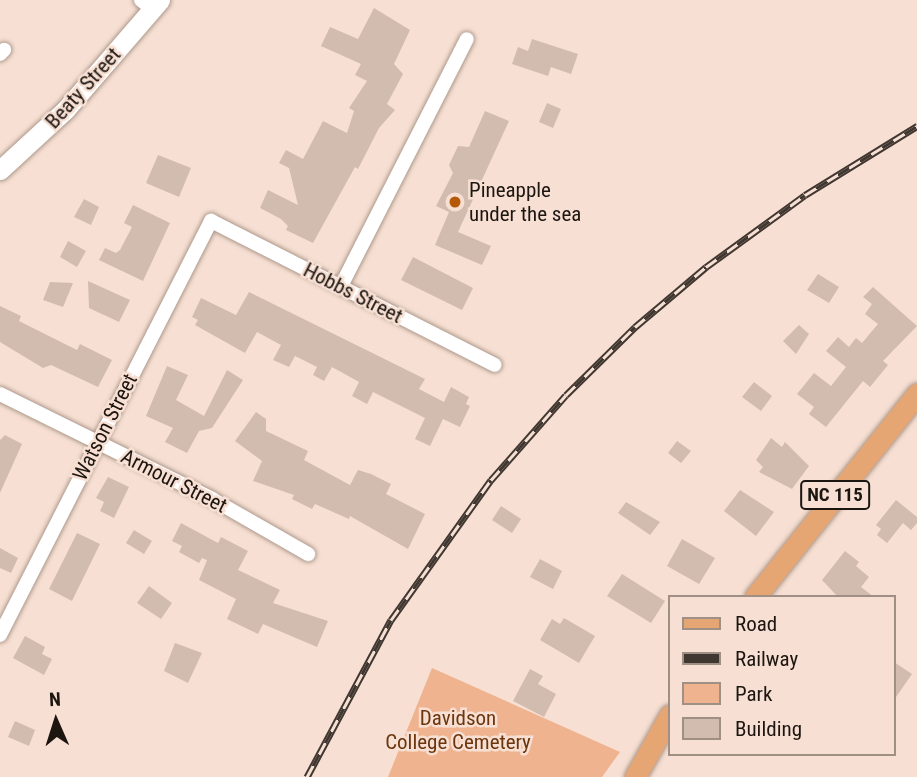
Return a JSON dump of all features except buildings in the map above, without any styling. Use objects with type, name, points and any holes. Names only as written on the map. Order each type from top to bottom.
[{"type":"main road","name":"NC 115","points":[[757,595],[917,394]]},
{"type":"main road","points":[[635,777],[668,719]]},
{"type":"street","name":"Beaty Street","points":[[0,170],[66,109],[151,3]]},
{"type":"street","points":[[341,286],[467,39]]},
{"type":"street","name":"Hobbs Street","points":[[211,221],[495,365]]},
{"type":"street","name":"Watson Street","points":[[0,635],[211,221]]},
{"type":"street","name":"Armour Street","points":[[0,394],[212,499],[308,554]]},
{"type":"green space","name":"Davidson College Cemetery","points":[[432,668],[620,752],[602,777],[388,777]]},
{"type":"railway","points":[[307,777],[391,620],[491,480],[566,395],[635,327],[706,267],[805,195],[917,126]]},
{"type":"place","name":"Pineapple under the sea","points":[[455,202]]}]
